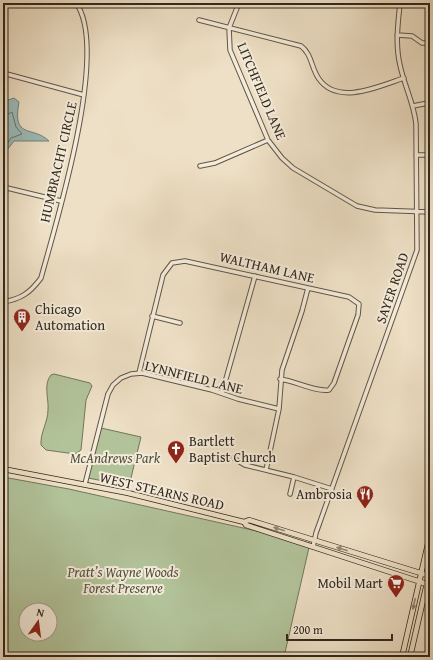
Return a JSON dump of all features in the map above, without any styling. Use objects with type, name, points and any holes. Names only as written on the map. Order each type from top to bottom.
[{"type":"main road","name":"WEST STEARNS ROAD","points":[[3,469],[151,498],[244,522],[246,525],[428,584]]},
{"type":"main road","name":"WEST STEARNS ROAD","points":[[244,522],[249,520],[429,576]]},
{"type":"main road","points":[[402,657],[430,535]]},
{"type":"main road","points":[[410,657],[430,570]]},
{"type":"street","name":"HUMBRACHT CIRCLE","points":[[3,302],[21,298],[32,291],[41,278],[78,132],[84,95],[86,64],[85,27],[83,14],[76,3]]},
{"type":"street","name":"LITCHFIELD LANE","points":[[239,3],[229,28],[229,44],[232,55],[268,140],[282,158],[293,168],[351,203],[375,210],[416,210],[430,212]]},
{"type":"street","name":"SAYER ROAD","points":[[313,547],[314,540],[417,250],[416,124],[413,106],[398,56],[397,35],[400,3]]},
{"type":"street","points":[[199,20],[301,46],[308,52],[319,78],[326,85],[339,91],[359,92],[404,78]]},
{"type":"street","points":[[397,35],[412,36],[422,43],[430,43]]},
{"type":"street","points":[[3,73],[84,95]]},
{"type":"street","points":[[413,106],[428,103]]},
{"type":"street","points":[[200,166],[215,163],[268,140]]},
{"type":"street","points":[[416,155],[430,155]]},
{"type":"street","points":[[3,187],[61,200]]},
{"type":"street","name":"WALTHAM LANE","points":[[152,316],[163,275],[172,263],[188,261],[349,297],[359,304],[358,315],[334,382],[329,390],[323,391],[280,379]]},
{"type":"street","points":[[222,393],[255,276]]},
{"type":"street","points":[[266,470],[279,409],[280,379],[308,288]]},
{"type":"street","points":[[139,373],[152,316],[180,323]]},
{"type":"street","name":"LYNNFIELD LANE","points":[[85,484],[109,391],[121,378],[139,373],[222,393],[238,400],[279,409]]},
{"type":"street","points":[[233,458],[245,466],[294,477],[332,489]]},
{"type":"street","points":[[290,494],[294,477]]},
{"type":"green space","points":[[54,374],[90,383],[92,386],[86,400],[81,450],[75,454],[46,450],[41,445],[48,414],[47,383],[51,375]]},
{"type":"green space","name":"McAndrews Park","points":[[101,428],[141,437],[129,486],[88,478]]},
{"type":"green space","name":"Pratt’s Wayne Woods Forest Preserve","points":[[3,477],[69,489],[310,543],[284,657],[3,657]]},
{"type":"water","points":[[14,98],[19,102],[18,122],[21,127],[25,130],[43,136],[49,141],[14,141],[3,155],[3,115],[8,100]]},
{"type":"place","name":"Chicago Automation","points":[[22,332]]},
{"type":"place","name":"Bartlett Baptist Church","points":[[176,464]]},
{"type":"place","name":"Ambrosia","points":[[365,509]]},
{"type":"place","name":"Mobil Mart","points":[[396,598]]}]
